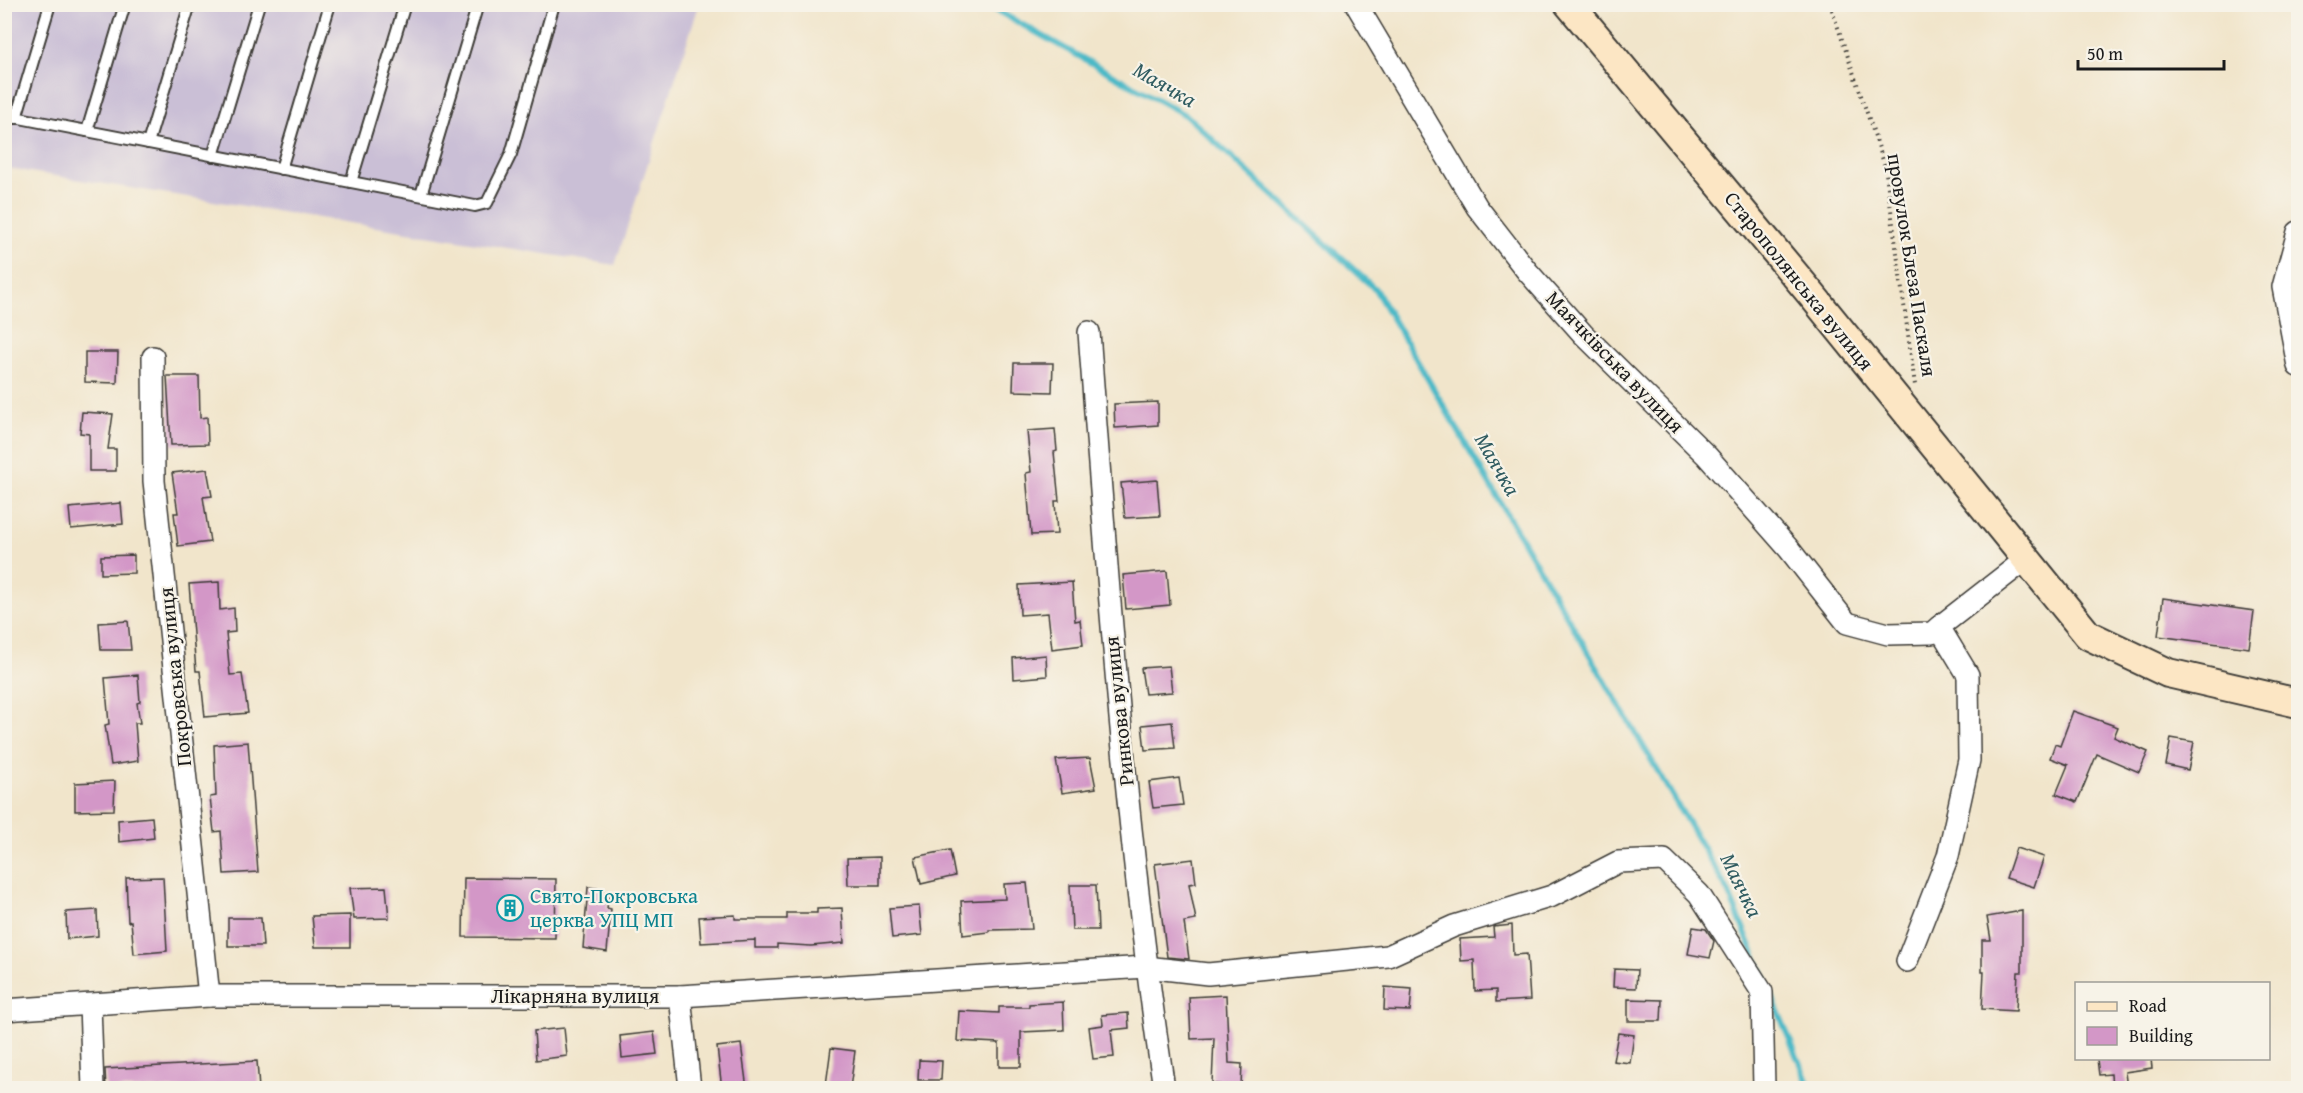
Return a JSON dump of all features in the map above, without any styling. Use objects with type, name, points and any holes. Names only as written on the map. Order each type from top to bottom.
[{"type":"street","name":"Маячківська вулиця","points":[[1356,4],[1477,207],[1527,271],[1583,334],[1707,456],[1789,549],[1847,622],[1888,634],[1932,633],[1939,627]]},
{"type":"street","name":"Старополянська вулиця","points":[[1569,4],[1811,294],[2088,635],[2168,673],[2298,703]]},
{"type":"street","points":[[2298,232],[2283,287],[2298,366]]},
{"type":"street","name":"Ринкова вулиця","points":[[1089,332],[1112,642],[1146,967],[1164,1089]]},
{"type":"street","name":"Покровська вулиця","points":[[153,357],[154,482],[209,996]]},
{"type":"street","points":[[1907,961],[1948,856],[1969,760],[1968,675],[1939,627],[2025,560]]},
{"type":"street","name":"Лікарняна вулиця","points":[[4,1010],[209,996],[680,996],[1146,967],[1208,974],[1388,956],[1454,926],[1552,896],[1618,862],[1664,860],[1699,894],[1762,992],[1764,1089]]},
{"type":"street","points":[[680,996],[690,1089]]},
{"type":"street","points":[[90,1005],[93,1089]]},
{"type":"lane","points":[[50,4],[10,117],[475,206],[488,203],[511,154],[554,4]]},
{"type":"lane","points":[[87,132],[125,4]]},
{"type":"lane","points":[[147,143],[190,4]]},
{"type":"lane","points":[[213,156],[259,4]]},
{"type":"lane","points":[[281,169],[330,4]]},
{"type":"lane","points":[[351,182],[405,4]]},
{"type":"lane","points":[[421,195],[478,4]]},
{"type":"path","name":"провулок Блеза Паскаля","points":[[1830,4],[1885,166],[1916,396]]},
{"type":"shaded area","points":[[4,5],[699,5],[615,265],[5,168]]},
{"type":"building","points":[[85,352],[118,352],[117,383],[85,382]]},
{"type":"building","points":[[1014,363],[1053,363],[1052,392],[1013,391]]},
{"type":"building","points":[[167,376],[199,376],[200,418],[207,417],[208,444],[171,445]]},
{"type":"building","points":[[1158,402],[1158,425],[1115,428],[1114,404]]},
{"type":"building","points":[[82,412],[113,414],[108,449],[116,449],[116,471],[89,471],[89,434],[80,433]]},
{"type":"building","points":[[1055,429],[1057,451],[1054,452],[1059,501],[1055,501],[1057,534],[1031,535],[1026,473],[1031,472],[1027,431]]},
{"type":"building","points":[[207,469],[212,496],[203,497],[210,542],[178,546],[174,513],[178,513],[172,473]]},
{"type":"building","points":[[1157,480],[1160,516],[1125,518],[1121,483]]},
{"type":"building","points":[[121,503],[123,524],[71,529],[69,508]]},
{"type":"building","points":[[134,555],[134,573],[101,574],[101,556]]},
{"type":"building","points":[[1167,571],[1170,605],[1126,609],[1123,575]]},
{"type":"building","points":[[219,582],[220,610],[234,608],[235,632],[226,633],[230,675],[242,674],[248,713],[205,717],[200,671],[196,671],[189,584]]},
{"type":"building","points":[[1072,582],[1075,621],[1080,620],[1083,645],[1052,649],[1048,613],[1020,615],[1019,585]]},
{"type":"building","points":[[2163,598],[2254,611],[2249,648],[2158,636]]},
{"type":"building","points":[[128,621],[131,650],[101,650],[99,623]]},
{"type":"building","points":[[1046,655],[1047,676],[1014,679],[1013,658]]},
{"type":"building","points":[[1169,666],[1172,692],[1145,694],[1141,668]]},
{"type":"building","points":[[138,675],[140,702],[137,703],[140,723],[135,723],[138,761],[111,765],[105,725],[109,724],[105,678]]},
{"type":"building","points":[[2073,711],[2118,727],[2114,737],[2148,752],[2139,772],[2097,754],[2077,802],[2056,794],[2068,765],[2050,758],[2055,744],[2060,746]]},
{"type":"building","points":[[1172,722],[1175,748],[1145,750],[1142,725]]},
{"type":"building","points":[[2171,738],[2194,742],[2188,770],[2166,765]]},
{"type":"building","points":[[248,742],[258,872],[224,874],[221,831],[214,832],[210,797],[216,796],[214,745]]},
{"type":"building","points":[[1090,758],[1096,788],[1062,793],[1056,760]]},
{"type":"building","points":[[1179,778],[1183,805],[1153,808],[1149,782]]},
{"type":"building","points":[[115,781],[114,810],[75,811],[75,783]]},
{"type":"building","points":[[152,817],[154,838],[119,842],[118,820]]},
{"type":"building","points":[[2016,848],[2044,857],[2034,887],[2006,878]]},
{"type":"building","points":[[950,850],[955,876],[921,884],[915,857]]},
{"type":"building","points":[[880,857],[880,885],[848,885],[847,858]]},
{"type":"building","points":[[1193,859],[1196,883],[1189,884],[1196,920],[1184,922],[1189,959],[1167,957],[1155,864]]},
{"type":"building","points":[[163,877],[167,951],[134,954],[131,921],[128,922],[126,878]]},
{"type":"building","name":"Свято-Покровська церква УПЦ МП","points":[[464,878],[556,879],[555,938],[463,937]]},
{"type":"building","points":[[1027,883],[1032,929],[989,930],[989,932],[963,935],[961,901],[1005,899],[1004,884]]},
{"type":"building","points":[[1070,885],[1096,885],[1098,930],[1072,930]]},
{"type":"building","points":[[386,887],[389,918],[354,919],[350,888]]},
{"type":"building","points":[[588,887],[603,889],[602,895],[609,896],[607,908],[611,909],[607,952],[583,948]]},
{"type":"building","points":[[919,906],[922,935],[892,938],[889,908]]},
{"type":"building","points":[[842,908],[844,943],[811,946],[777,944],[777,948],[755,948],[755,940],[701,943],[699,917],[735,915],[735,919],[787,919],[787,913],[817,913],[817,909]]},
{"type":"building","points":[[97,910],[98,936],[67,939],[66,912]]},
{"type":"building","points":[[2022,911],[2022,972],[2018,972],[2016,1011],[1982,1009],[1984,972],[1982,972],[1982,940],[1991,940],[1987,917]]},
{"type":"building","points":[[350,915],[350,947],[315,947],[312,916]]},
{"type":"building","points":[[228,918],[261,918],[263,946],[228,946]]},
{"type":"building","points":[[1512,925],[1513,955],[1527,954],[1530,1000],[1496,1002],[1496,990],[1475,991],[1474,960],[1461,961],[1460,939],[1494,937],[1493,927]]},
{"type":"building","points":[[1693,927],[1706,929],[1714,941],[1710,958],[1688,954]]},
{"type":"building","points":[[1614,969],[1637,970],[1636,988],[1613,987]]},
{"type":"building","points":[[1385,987],[1412,989],[1410,1011],[1384,1010]]},
{"type":"building","points":[[1226,995],[1229,1063],[1242,1064],[1241,1086],[1212,1084],[1214,1038],[1191,1039],[1189,997]]},
{"type":"building","points":[[1628,999],[1662,1000],[1661,1021],[1628,1021]]},
{"type":"building","points":[[1063,1002],[1064,1030],[1021,1032],[1021,1067],[999,1067],[999,1043],[957,1041],[959,1011],[999,1013],[999,1007],[1029,1007],[1029,1004]]},
{"type":"building","points":[[1128,1013],[1129,1028],[1111,1030],[1114,1057],[1093,1059],[1089,1027],[1103,1025],[1102,1015]]},
{"type":"building","points":[[564,1028],[567,1056],[536,1060],[534,1031]]},
{"type":"building","points":[[654,1032],[657,1054],[622,1058],[620,1036]]},
{"type":"building","points":[[1618,1033],[1634,1035],[1630,1063],[1613,1061]]},
{"type":"building","points":[[741,1044],[747,1089],[722,1089],[717,1047]]},
{"type":"building","points":[[831,1048],[855,1051],[850,1088],[826,1085]]},
{"type":"building","points":[[919,1060],[942,1061],[941,1080],[918,1080]]},
{"type":"building","points":[[2097,1060],[2151,1060],[2152,1068],[2125,1072],[2127,1089],[2112,1089],[2111,1074],[2099,1075]]},
{"type":"building","points":[[257,1061],[259,1089],[106,1089],[105,1069]]},
{"type":"waterway","name":"Маячка","points":[[985,4],[1187,116],[1375,289],[1727,889],[1765,980]]},
{"type":"waterway","name":"Маячка","points":[[1770,992],[1810,1088]]},
{"type":"place","name":"Свято-Покровська церква УПЦ МП","points":[[510,908]]}]
